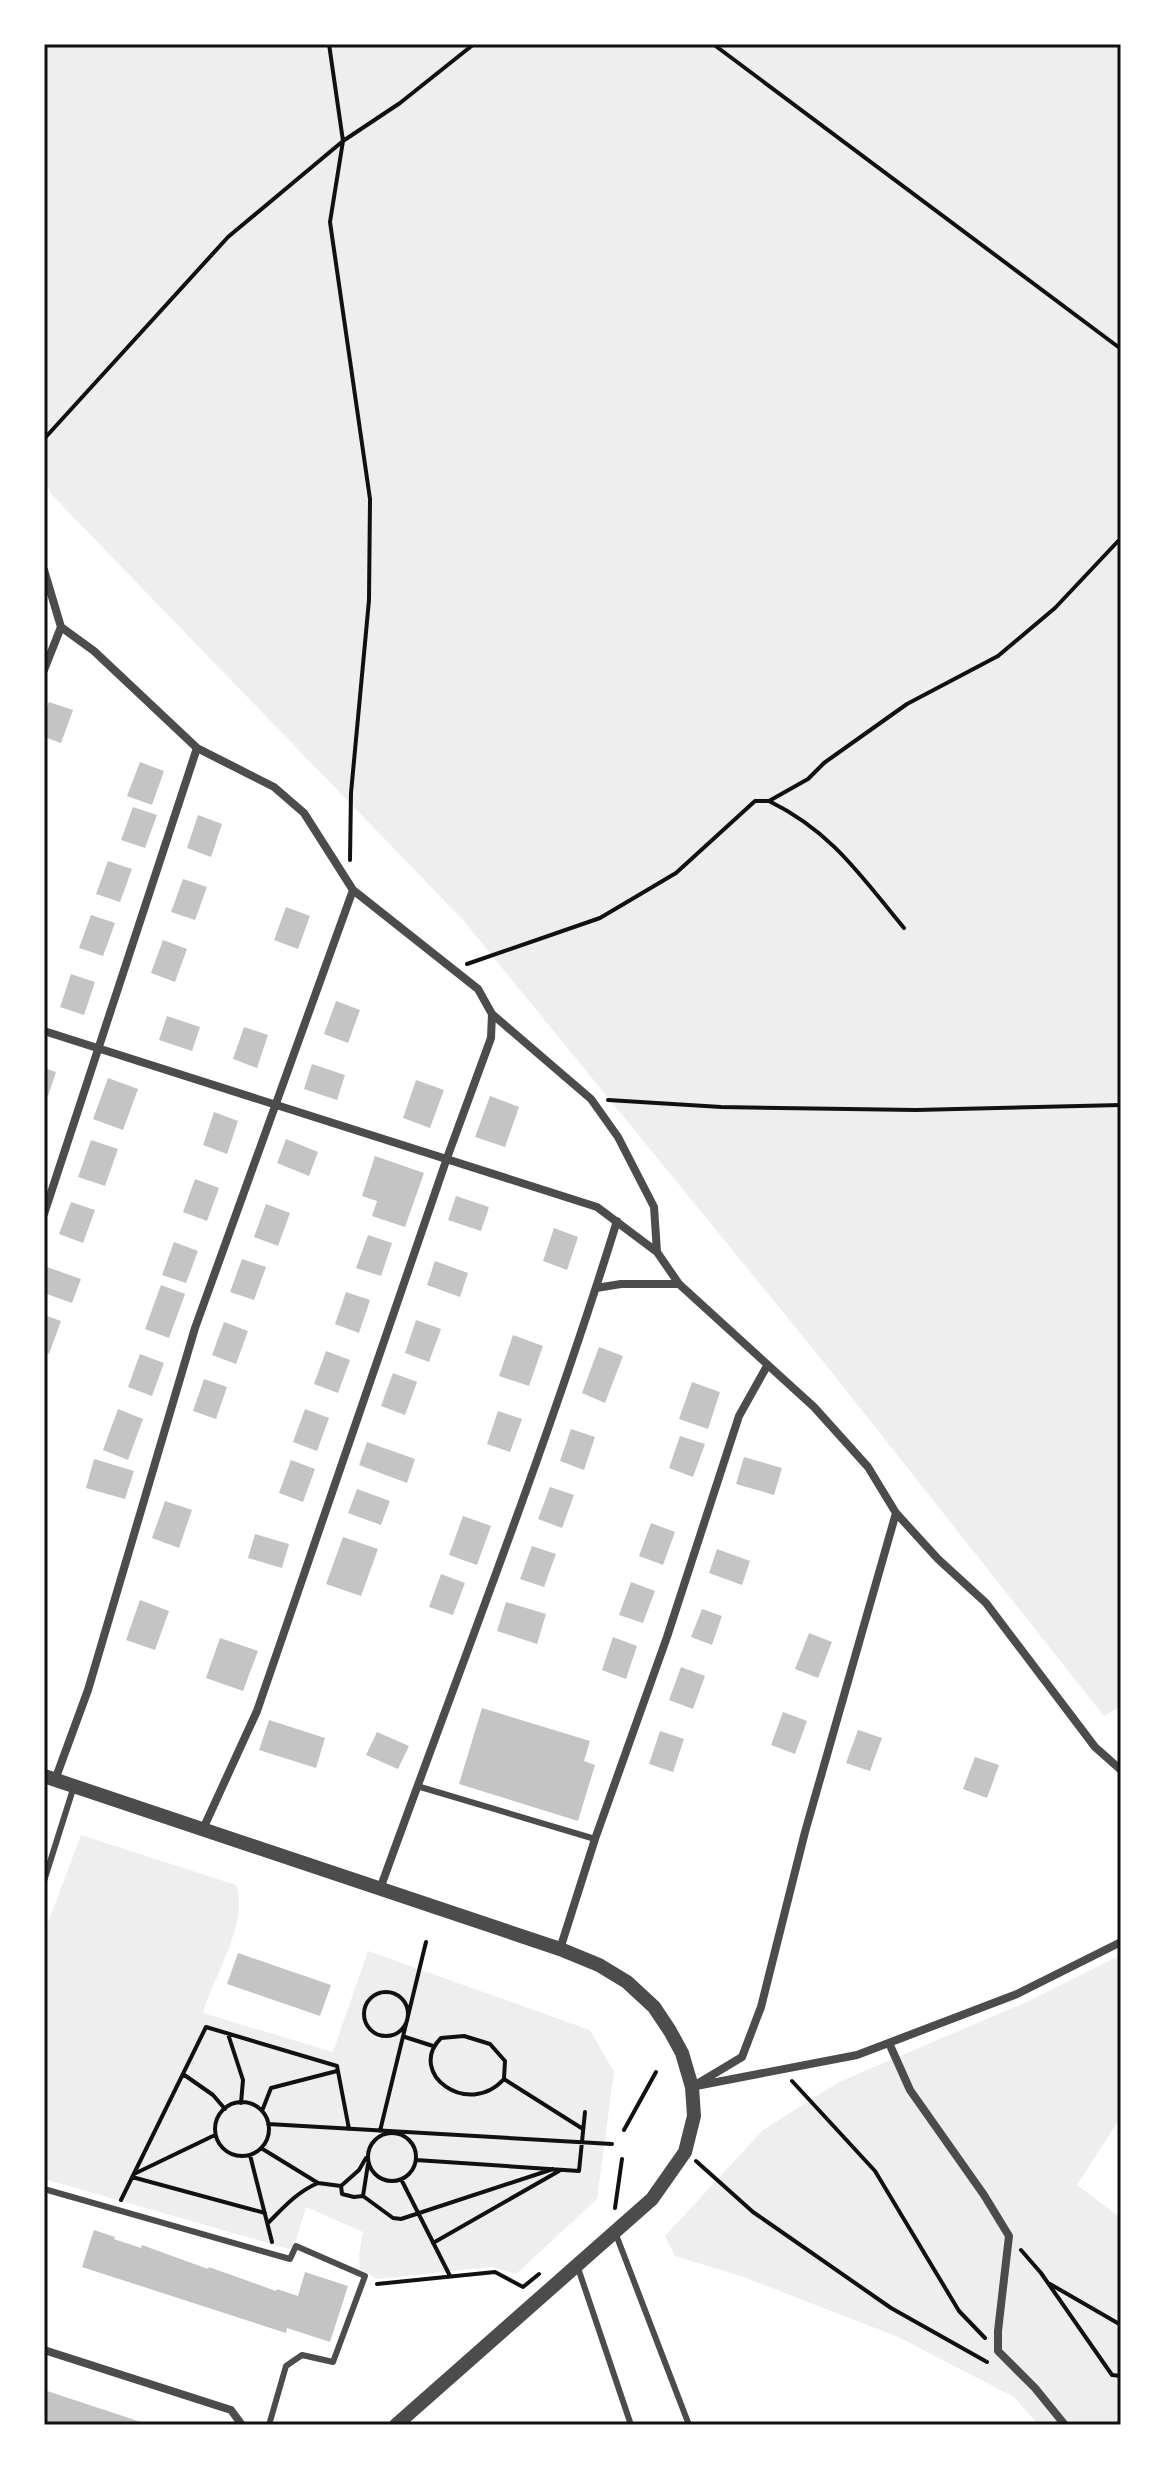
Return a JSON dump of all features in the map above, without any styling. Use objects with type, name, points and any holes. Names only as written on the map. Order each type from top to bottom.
[{"type":"street","points":[[44,570],[61,627],[94,651],[197,748],[274,787],[304,813],[353,890],[478,989],[492,1014],[591,1099],[618,1137],[654,1207],[657,1252]]},
{"type":"street","points":[[44,670],[61,627]]},
{"type":"street","points":[[44,1214],[197,748]]},
{"type":"street","points":[[353,890],[195,1328],[88,1690],[50,1778],[560,1949],[599,1965],[627,1982],[654,2007],[682,2053],[692,2087],[694,2116],[685,2152],[652,2199],[396,2425]]},
{"type":"street","points":[[203,1829],[257,1711],[491,1038],[492,1014]]},
{"type":"street","points":[[44,1031],[597,1207],[657,1252],[679,1284],[814,1407],[868,1467],[896,1513],[938,1559],[986,1603],[1095,1747],[1121,1770]]},
{"type":"street","points":[[380,1889],[494,1581],[617,1221]]},
{"type":"street","points":[[596,1288],[621,1284],[679,1284]]},
{"type":"street","points":[[560,1949],[739,1416],[767,1366]]},
{"type":"street","points":[[692,2087],[742,2057],[761,2007],[805,1832],[896,1513]]},
{"type":"street","points":[[692,2087],[857,2055],[1017,1994],[1121,1942]]},
{"type":"street","points":[[889,2043],[910,2090],[1009,2236],[998,2351],[1035,2388],[1065,2425]]},
{"type":"street","points":[[44,2350],[231,2410],[242,2425]]},
{"type":"lane","points":[[44,1881],[74,1786]]},
{"type":"lane","points":[[417,1786],[595,1839]]},
{"type":"lane","points":[[44,2189],[290,2259],[296,2246],[365,2276],[333,2362],[302,2355],[286,2366],[269,2425]]},
{"type":"lane","points":[[615,2232],[689,2425]]},
{"type":"lane","points":[[577,2265],[631,2425]]},
{"type":"path","points":[[329,44],[343,141],[330,222],[370,499],[369,600],[351,793],[350,860]]},
{"type":"path","points":[[44,439],[228,237],[343,141],[400,103],[474,44]]},
{"type":"path","points":[[713,44],[1121,349]]},
{"type":"path","points":[[769,801],[808,779],[824,763],[907,704],[998,656],[1055,608],[1121,538]]},
{"type":"path","points":[[453,969],[600,918],[676,873],[755,801],[769,801],[798,815],[835,845],[904,928]]},
{"type":"path","points":[[591,1099],[721,1107],[916,1110],[1121,1105]]},
{"type":"path","points":[[380,2131],[426,1942]]},
{"type":"path","points":[[376,1994],[397,1995],[406,2006],[408,2020],[399,2032],[378,2035],[364,2019],[366,2004],[376,1994]]},
{"type":"path","points":[[117,2210],[206,2027],[337,2066],[349,2129]]},
{"type":"path","points":[[228,2034],[243,2080],[241,2103]]},
{"type":"path","points":[[404,2036],[433,2046]]},
{"type":"path","points":[[453,2036],[482,2040],[496,2049],[505,2061],[504,2079],[485,2094],[457,2093],[439,2080],[432,2070],[430,2052],[433,2046],[441,2038],[453,2036]]},
{"type":"path","points":[[783,2070],[875,2171],[959,2311],[998,2351]]},
{"type":"path","points":[[262,2111],[271,2088],[338,2071]]},
{"type":"path","points":[[624,2130],[656,2072]]},
{"type":"path","points":[[183,2074],[213,2095],[225,2109]]},
{"type":"path","points":[[504,2079],[583,2129]]},
{"type":"path","points":[[241,2103],[262,2111],[268,2124],[268,2136],[261,2148],[250,2155],[241,2156],[225,2150],[215,2135],[217,2118],[225,2109],[241,2103]]},
{"type":"path","points":[[416,2160],[579,2171],[585,2112]]},
{"type":"path","points":[[268,2124],[612,2144]]},
{"type":"path","points":[[261,2148],[318,2183],[341,2186],[359,2170],[378,2136],[394,2131]]},
{"type":"path","points":[[368,2164],[385,2181],[408,2175],[416,2160],[413,2145],[394,2131]]},
{"type":"path","points":[[133,2176],[215,2135]]},
{"type":"path","points":[[685,2152],[753,2212],[891,2308],[996,2366]]},
{"type":"path","points":[[250,2155],[275,2255]]},
{"type":"path","points":[[363,2196],[367,2156]]},
{"type":"path","points":[[614,2210],[622,2159]]},
{"type":"path","points":[[341,2186],[342,2194],[363,2196],[393,2218],[401,2219],[553,2169]]},
{"type":"path","points":[[359,2170],[365,2180]]},
{"type":"path","points":[[433,2243],[561,2170]]},
{"type":"path","points":[[133,2176],[265,2213]]},
{"type":"path","points":[[401,2179],[450,2276]]},
{"type":"path","points":[[268,2223],[304,2189],[318,2183]]},
{"type":"path","points":[[1009,2236],[1047,2282],[1112,2375],[1121,2379]]},
{"type":"path","points":[[362,2285],[495,2272],[523,2287],[546,2268]]},
{"type":"path","points":[[1047,2282],[1121,2325]]},
{"type":"shaded area","points":[[44,44],[1121,44],[1121,1706],[1104,1716],[818,1355],[463,920],[53,496],[44,479]]},
{"type":"shaded area","points":[[81,1835],[236,1885],[239,1899],[234,1932],[203,2013],[333,2052],[368,1951],[590,2030],[614,2072],[597,2199],[516,2274],[492,2267],[377,2279],[360,2269],[363,2232],[306,2207],[293,2250],[44,2179],[44,1933]]},
{"type":"shaded area","points":[[1121,1955],[1121,2117],[1077,2185],[1121,2218],[1121,2425],[1039,2425],[1014,2397],[898,2337],[741,2276],[675,2256],[665,2236],[763,2130],[839,2082],[1031,2000]]},
{"type":"building","points":[[49,702],[73,710],[61,743],[44,737],[44,715]]},
{"type":"building","points":[[140,762],[164,771],[152,805],[127,796]]},
{"type":"building","points":[[133,807],[157,815],[145,848],[121,840]]},
{"type":"building","points":[[198,815],[222,824],[211,857],[187,848]]},
{"type":"building","points":[[108,861],[132,869],[120,902],[96,894]]},
{"type":"building","points":[[183,879],[207,887],[195,920],[171,912]]},
{"type":"building","points":[[286,907],[310,916],[298,949],[274,940]]},
{"type":"building","points":[[91,915],[115,923],[103,956],[79,948]]},
{"type":"building","points":[[163,940],[187,949],[175,982],[151,973]]},
{"type":"building","points":[[71,974],[95,982],[84,1015],[60,1007]]},
{"type":"building","points":[[336,1001],[360,1010],[348,1043],[324,1034]]},
{"type":"building","points":[[167,1016],[200,1027],[192,1051],[159,1040]]},
{"type":"building","points":[[244,1027],[268,1035],[257,1068],[233,1059]]},
{"type":"building","points":[[312,1064],[345,1075],[337,1100],[304,1089]]},
{"type":"building","points":[[44,1068],[56,1072],[48,1096],[44,1095]]},
{"type":"building","points":[[108,1078],[138,1089],[123,1130],[93,1119]]},
{"type":"building","points":[[416,1080],[444,1090],[430,1128],[403,1118]]},
{"type":"building","points":[[490,1096],[519,1107],[505,1147],[475,1137]]},
{"type":"building","points":[[214,1112],[238,1121],[227,1154],[203,1145]]},
{"type":"building","points":[[286,1139],[318,1152],[309,1176],[277,1163]]},
{"type":"building","points":[[91,1140],[118,1149],[105,1186],[78,1177]]},
{"type":"building","points":[[375,1156],[424,1173],[405,1227],[372,1216],[377,1201],[362,1196]]},
{"type":"building","points":[[195,1179],[219,1188],[207,1221],[183,1212]]},
{"type":"building","points":[[456,1196],[489,1207],[481,1231],[448,1220]]},
{"type":"building","points":[[71,1202],[95,1210],[83,1243],[59,1234]]},
{"type":"building","points":[[266,1204],[290,1213],[278,1246],[254,1237]]},
{"type":"building","points":[[554,1228],[578,1237],[567,1270],[543,1261]]},
{"type":"building","points":[[368,1235],[392,1243],[381,1276],[356,1268]]},
{"type":"building","points":[[174,1242],[198,1251],[186,1283],[162,1275]]},
{"type":"building","points":[[242,1259],[266,1267],[254,1300],[230,1292]]},
{"type":"building","points":[[435,1261],[468,1273],[460,1297],[427,1285]]},
{"type":"building","points":[[47,1267],[81,1279],[72,1303],[44,1293]]},
{"type":"building","points":[[161,1285],[185,1294],[169,1338],[145,1329]]},
{"type":"building","points":[[346,1292],[370,1300],[359,1333],[335,1324]]},
{"type":"building","points":[[44,1315],[61,1321],[49,1354],[44,1352]]},
{"type":"building","points":[[416,1320],[441,1329],[429,1362],[405,1353]]},
{"type":"building","points":[[224,1322],[248,1331],[236,1364],[212,1355]]},
{"type":"building","points":[[513,1335],[543,1346],[529,1386],[499,1376]]},
{"type":"building","points":[[599,1347],[623,1356],[605,1403],[582,1393]]},
{"type":"building","points":[[326,1351],[350,1360],[338,1393],[314,1384]]},
{"type":"building","points":[[140,1354],[164,1363],[152,1396],[128,1387]]},
{"type":"building","points":[[393,1373],[417,1382],[405,1415],[381,1406]]},
{"type":"building","points":[[204,1379],[227,1387],[216,1419],[193,1411]]},
{"type":"building","points":[[692,1382],[720,1392],[708,1429],[679,1419]]},
{"type":"building","points":[[118,1409],[143,1419],[128,1460],[103,1450]]},
{"type":"building","points":[[305,1409],[329,1418],[317,1451],[293,1442]]},
{"type":"building","points":[[498,1411],[522,1419],[510,1452],[487,1444]]},
{"type":"building","points":[[571,1429],[595,1437],[584,1470],[560,1461]]},
{"type":"building","points":[[680,1436],[705,1444],[693,1477],[669,1468]]},
{"type":"building","points":[[367,1442],[415,1459],[407,1483],[359,1465]]},
{"type":"building","points":[[744,1457],[782,1468],[774,1495],[736,1484]]},
{"type":"building","points":[[94,1459],[134,1471],[125,1499],[86,1488]]},
{"type":"building","points":[[291,1460],[315,1469],[303,1502],[279,1493]]},
{"type":"building","points":[[550,1487],[574,1495],[562,1528],[538,1519]]},
{"type":"building","points":[[357,1489],[390,1501],[381,1525],[348,1513]]},
{"type":"building","points":[[165,1501],[192,1510],[179,1548],[152,1538]]},
{"type":"building","points":[[463,1516],[491,1526],[477,1565],[449,1555]]},
{"type":"building","points":[[651,1523],[675,1532],[663,1565],[639,1556]]},
{"type":"building","points":[[255,1534],[289,1544],[282,1568],[248,1558]]},
{"type":"building","points":[[343,1537],[378,1549],[361,1596],[326,1584]]},
{"type":"building","points":[[532,1546],[556,1554],[544,1587],[520,1579]]},
{"type":"building","points":[[717,1549],[750,1561],[742,1585],[709,1573]]},
{"type":"building","points":[[441,1574],[465,1583],[453,1615],[429,1607]]},
{"type":"building","points":[[631,1582],[655,1591],[643,1623],[619,1615]]},
{"type":"building","points":[[140,1600],[169,1611],[155,1650],[126,1640]]},
{"type":"building","points":[[506,1602],[546,1614],[537,1644],[497,1631]]},
{"type":"building","points":[[702,1609],[722,1616],[712,1645],[691,1637]]},
{"type":"building","points":[[809,1633],[832,1642],[818,1678],[795,1669]]},
{"type":"building","points":[[613,1637],[637,1646],[626,1679],[602,1670]]},
{"type":"building","points":[[220,1638],[258,1651],[243,1691],[206,1678]]},
{"type":"building","points":[[681,1667],[705,1676],[693,1709],[669,1700]]},
{"type":"building","points":[[482,1708],[590,1741],[584,1761],[595,1765],[578,1821],[459,1784]]},
{"type":"building","points":[[783,1712],[807,1721],[795,1754],[771,1745]]},
{"type":"building","points":[[269,1720],[325,1738],[316,1768],[259,1750]]},
{"type":"building","points":[[858,1730],[882,1738],[870,1771],[846,1763]]},
{"type":"building","points":[[660,1731],[684,1739],[673,1772],[649,1764]]},
{"type":"building","points":[[377,1732],[409,1746],[398,1769],[366,1755]]},
{"type":"building","points":[[975,1757],[999,1765],[987,1798],[963,1789]]},
{"type":"building","points":[[238,1953],[331,1985],[320,2016],[227,1984]]},
{"type":"building","points":[[94,2230],[141,2248],[142,2245],[298,2296],[305,2272],[348,2286],[330,2342],[287,2328],[286,2333],[82,2267]]},
{"type":"building","points":[[44,2390],[147,2424],[147,2425],[44,2425]]}]
